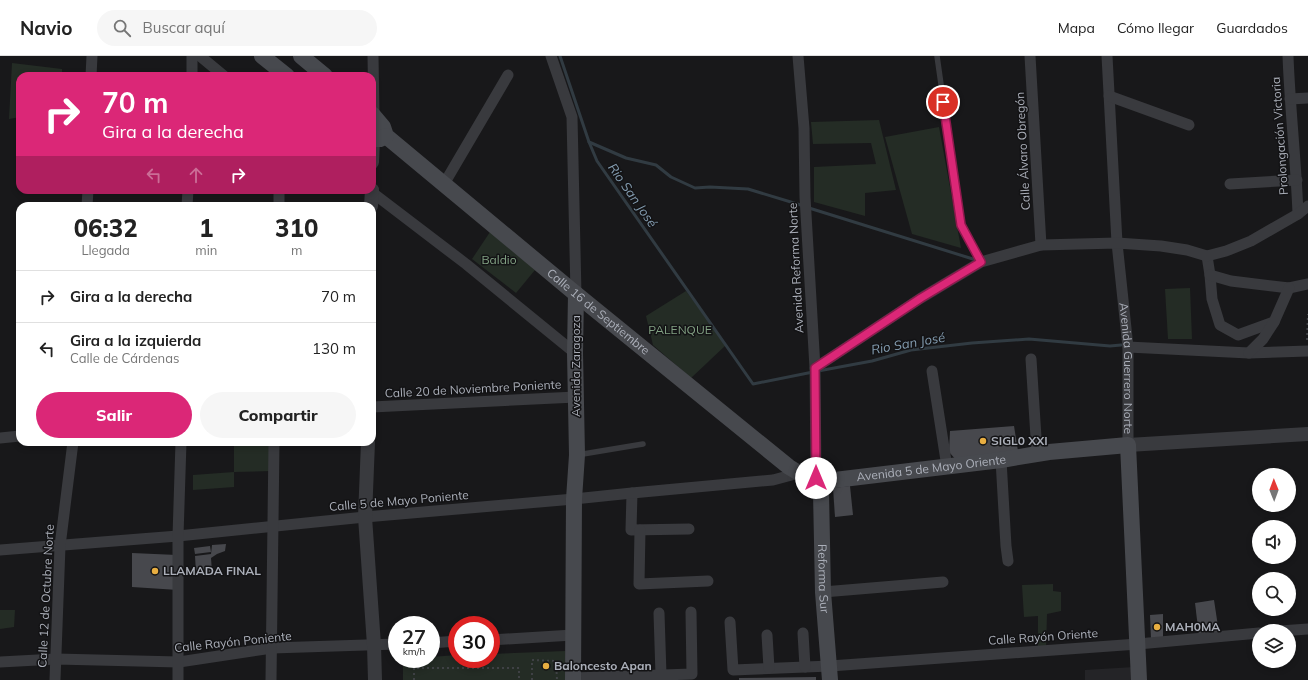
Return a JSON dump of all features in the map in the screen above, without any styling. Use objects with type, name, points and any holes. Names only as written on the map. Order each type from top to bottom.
[{"type":"main road","points":[[262,56],[281,72]]},
{"type":"main road","points":[[301,56],[320,72]]},
{"type":"main road","name":"Calle 16 de Septiembre","points":[[376,119],[382,127],[377,138],[444,184],[576,294],[789,467],[799,473],[817,480]]},
{"type":"main road","name":"Avenida Zaragoza","points":[[573,679],[574,500],[577,455],[575,353],[576,294]]},
{"type":"main road","name":"Avenida 5 de Mayo Oriente","points":[[817,480],[947,467],[1001,460],[1037,453],[1128,445]]},
{"type":"main road","name":"Avenida Guerrero Norte","points":[[1128,445],[1139,680]]},
{"type":"main road","name":"Reforma Sur","points":[[817,480],[820,492],[823,592],[830,673]]},
{"type":"street","points":[[91,72],[92,56]]},
{"type":"street","points":[[192,56],[192,72]]},
{"type":"street","points":[[200,56],[219,72]]},
{"type":"street","points":[[374,56],[374,72]]},
{"type":"street","name":"Avenida Zaragoza","points":[[551,56],[572,117],[576,294]]},
{"type":"street","name":"Avenida Reforma Norte","points":[[798,56],[804,128],[805,197],[815,368],[817,480]]},
{"type":"street","name":"Calle Álvaro Obregón","points":[[1030,56],[1041,245]]},
{"type":"street","name":"Avenida Guerrero Norte","points":[[1106,56],[1117,244],[1128,348],[1128,445]]},
{"type":"street","name":"Prolongación Victoria","points":[[1288,56],[1298,214]]},
{"type":"street","points":[[444,184],[508,75]]},
{"type":"street","points":[[1109,96],[1189,125]]},
{"type":"street","points":[[1290,99],[1308,98]]},
{"type":"street","points":[[1230,184],[1297,180]]},
{"type":"street","points":[[371,195],[466,264],[575,353]]},
{"type":"street","points":[[815,368],[921,298],[981,262],[1041,245],[1117,244],[1161,246],[1187,250],[1207,256],[1251,241],[1298,214],[1308,206]]},
{"type":"street","points":[[1207,256],[1212,299],[1220,325],[1238,335],[1274,322]]},
{"type":"street","points":[[1210,275],[1231,281],[1289,288],[1308,284]]},
{"type":"street","points":[[1249,353],[1263,339],[1274,322],[1289,288]]},
{"type":"street","points":[[1128,348],[1249,353],[1307,351]]},
{"type":"street","points":[[1031,359],[1037,453]]},
{"type":"street","points":[[932,371],[947,467]]},
{"type":"street","name":"Calle 20 de Noviembre Poniente","points":[[376,407],[576,397]]},
{"type":"street","name":"Avenida 5 de Mayo Oriente","points":[[1128,445],[1308,434]]},
{"type":"street","points":[[0,438],[16,436]]},
{"type":"street","name":"Calle 12 de Octubre Norte","points":[[55,680],[60,546],[72,446]]},
{"type":"street","points":[[178,680],[178,536],[181,446]]},
{"type":"street","points":[[271,680],[274,446]]},
{"type":"street","points":[[368,446],[365,517],[375,680]]},
{"type":"street","points":[[1001,460],[1008,561]]},
{"type":"street","name":"Calle 5 de Mayo Poniente","points":[[0,550],[178,536],[365,517],[574,500],[773,480],[799,473]]},
{"type":"street","points":[[632,493],[631,530],[688,528]]},
{"type":"street","points":[[640,530],[639,584],[708,581]]},
{"type":"street","points":[[823,592],[942,582]]},
{"type":"street","points":[[573,679],[692,674],[691,612]]},
{"type":"street","points":[[659,613],[660,676]]},
{"type":"street","name":"Calle Rayón Oriente","points":[[730,622],[733,670],[805,667],[830,673],[1252,634]]},
{"type":"street","points":[[1296,629],[1308,628]]},
{"type":"street","points":[[803,633],[805,667]]},
{"type":"street","points":[[500,639],[573,635]]},
{"type":"street","points":[[767,635],[769,668]]},
{"type":"street","name":"Calle Rayón Poniente","points":[[0,662],[56,659],[179,662],[272,648],[388,645]]},
{"type":"lane","points":[[936,56],[961,225],[981,262]]},
{"type":"lane","points":[[577,455],[643,444]]},
{"type":"path","points":[[1307,351],[1308,314]]},
{"type":"path","points":[[532,680],[532,660],[556,661],[557,680]]},
{"type":"path","points":[[414,680],[414,668],[519,668],[519,680]]},
{"type":"shaded area","points":[[1134,667],[1135,680],[1085,680],[1085,670]]},
{"type":"green space","points":[[12,63],[62,69],[62,72],[16,72],[16,118],[9,119]]},
{"type":"green space","points":[[879,120],[896,190],[865,193],[865,216],[814,202],[814,167],[876,164],[871,143],[813,144],[811,122]]},
{"type":"green space","points":[[939,127],[961,248],[912,234],[885,137]]},
{"type":"green space","name":"Baldio","points":[[490,232],[535,270],[516,293],[472,259]]},
{"type":"green space","points":[[1190,288],[1192,339],[1168,339],[1165,289]]},
{"type":"green space","name":"PALENQUE","points":[[686,291],[726,345],[691,378],[653,345],[646,316]]},
{"type":"green space","points":[[234,446],[272,446],[272,471],[234,472]]},
{"type":"green space","points":[[234,472],[234,487],[193,490],[193,475]]},
{"type":"green space","points":[[1053,584],[1053,591],[1061,592],[1061,611],[1047,614],[1046,649],[1038,649],[1038,616],[1024,617],[1022,585]]},
{"type":"green space","points":[[0,610],[15,610],[14,627],[0,629]]},
{"type":"green space","points":[[565,651],[565,680],[403,680],[403,668],[440,668],[440,656],[448,656],[448,668],[500,668],[500,654]]},
{"type":"building","name":"SIGL0 XXI","points":[[1014,426],[1018,451],[957,461],[949,452],[950,431]]},
{"type":"building","points":[[850,486],[853,515],[835,517],[833,488]]},
{"type":"building","points":[[226,544],[225,551],[211,558],[212,572],[196,573],[195,556],[211,554],[212,545]]},
{"type":"building","points":[[210,546],[211,552],[195,554],[194,548]]},
{"type":"building","name":"LLAMADA FINAL","points":[[132,553],[177,555],[178,590],[132,587]]},
{"type":"building","points":[[1214,600],[1219,633],[1199,636],[1195,603]]},
{"type":"building","name":"MAH0MA","points":[[1163,614],[1163,638],[1151,639],[1150,615]]},
{"type":"building","points":[[816,677],[816,680],[739,680],[739,678]]},
{"type":"waterway","name":"Rio San José","points":[[560,56],[589,142],[626,158],[656,165],[671,177],[695,188],[710,187],[748,189],[804,206]]},
{"type":"waterway","name":"Rio San José","points":[[589,142],[597,161],[753,384],[813,372]]},
{"type":"waterway","name":"Rio San José","points":[[809,208],[973,259]]},
{"type":"waterway","name":"Rio San José","points":[[818,371],[872,361],[911,350],[972,343],[1029,339],[1110,346],[1121,345]]},
{"type":"place","name":"SIGL0 XXI","points":[[983,441]]},
{"type":"place","name":"LLAMADA FINAL","points":[[155,571]]},
{"type":"place","name":"MAH0MA","points":[[1157,627]]},
{"type":"place","name":"Baloncesto Apan","points":[[546,666]]},
{"type":"route","points":[[816,478],[815,368],[921,298],[981,262],[961,225],[943,102]]}]
